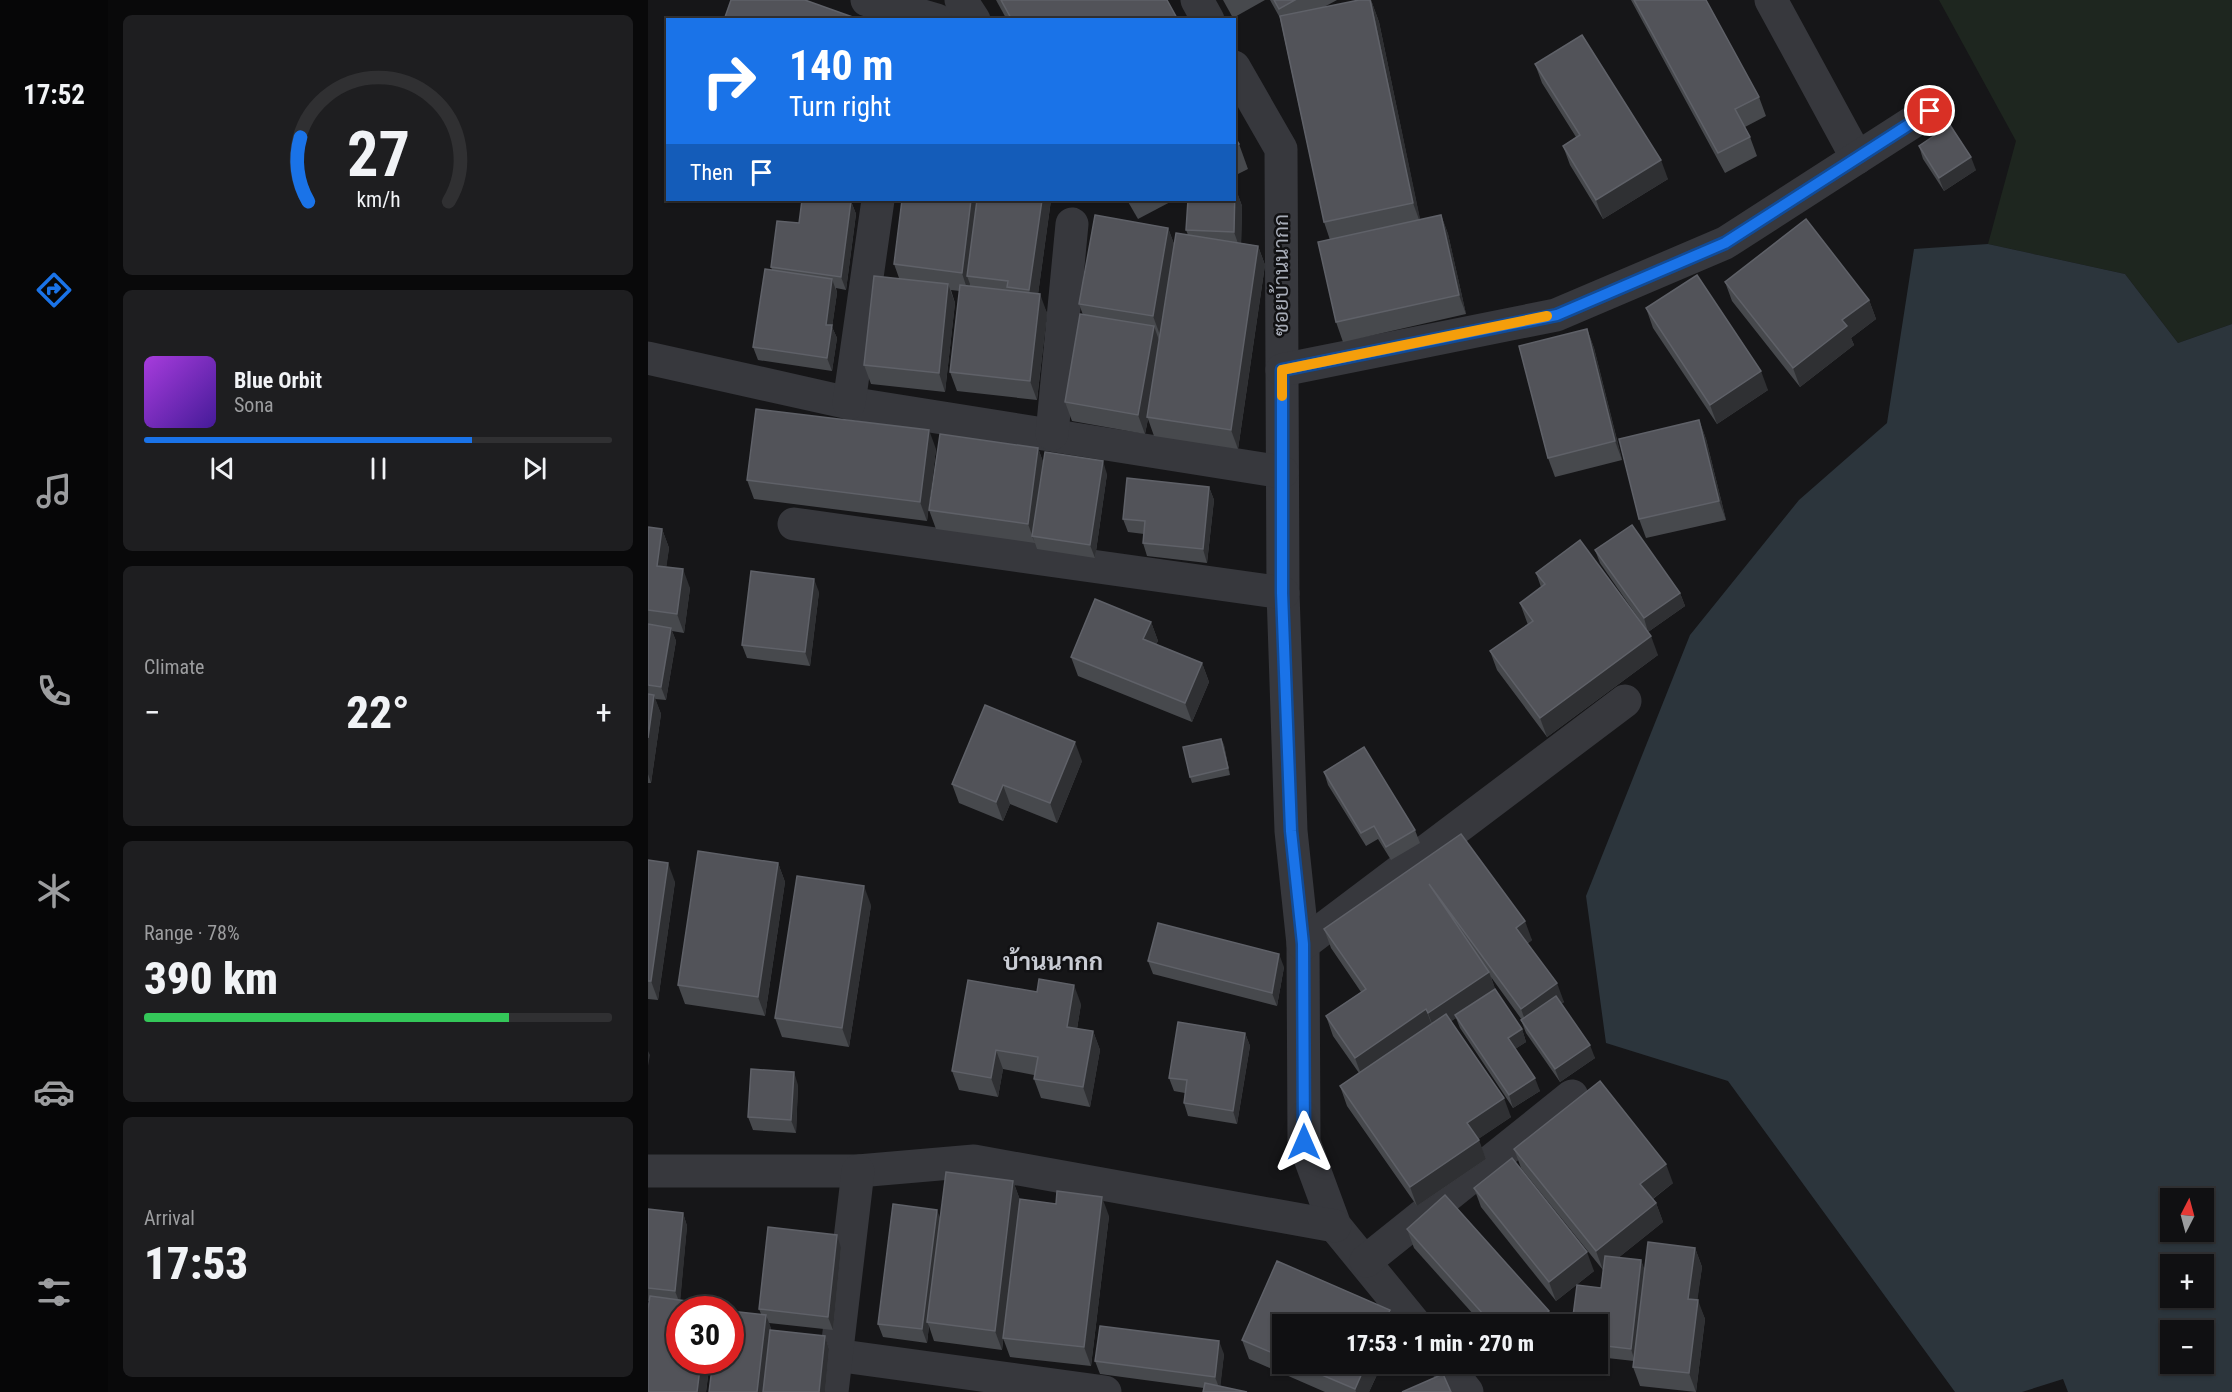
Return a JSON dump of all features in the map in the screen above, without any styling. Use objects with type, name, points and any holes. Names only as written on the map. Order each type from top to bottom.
[{"type":"street","points":[[867,0],[930,18]]},
{"type":"street","points":[[961,0],[973,18]]},
{"type":"street","points":[[1197,0],[1207,18]]},
{"type":"street","points":[[1771,0],[1857,158]]},
{"type":"street","name":"ซอยบ้านนากก","points":[[1236,70],[1281,148],[1282,593],[1291,831],[1303,944],[1304,1142],[1335,1226],[1407,1314]]},
{"type":"street","points":[[1282,370],[1557,315],[1725,243],[1930,111]]},
{"type":"street","points":[[849,403],[878,201]]},
{"type":"street","points":[[1052,434],[1072,224]]},
{"type":"street","points":[[648,358],[849,403],[1282,472]]},
{"type":"street","points":[[794,524],[1282,593]]},
{"type":"street","points":[[1303,944],[1625,701]]},
{"type":"street","points":[[1366,1261],[1572,1096]]},
{"type":"street","points":[[648,1171],[858,1171],[974,1161],[1335,1226]]},
{"type":"street","points":[[832,1392],[858,1171]]},
{"type":"street","points":[[835,1355],[1105,1392]]},
{"type":"street","points":[[1453,1374],[1467,1392]]},
{"type":"shaded area","points":[[1939,0],[2232,0],[2232,324],[2178,343],[2125,274],[1988,244],[2016,141]]},
{"type":"shaded area","points":[[1988,244],[2125,274],[2178,343],[2232,324],[2232,1392],[2068,1392],[2063,1379],[2022,1392],[1955,1392],[1728,1081],[1606,1043],[1586,896],[1690,635],[1799,500],[1887,423],[1914,249]]},
{"type":"building","points":[[731,0],[805,0],[855,18],[725,18]]},
{"type":"building","points":[[1001,0],[1167,0],[1177,18],[1011,18]]},
{"type":"building","points":[[1274,0],[1295,0],[1279,9]]},
{"type":"building","points":[[1359,0],[1370,0],[1413,203],[1324,222],[1280,16]]},
{"type":"building","points":[[1634,0],[1706,0],[1759,97],[1735,109],[1750,137],[1718,153]]},
{"type":"building","points":[[1582,35],[1661,160],[1596,200],[1563,146],[1580,135],[1535,64]]},
{"type":"building","points":[[1950,125],[1971,157],[1939,178],[1919,146]]},
{"type":"building","points":[[802,201],[851,201],[841,277],[771,267],[777,221],[799,223]]},
{"type":"building","points":[[902,201],[971,201],[962,273],[894,264]]},
{"type":"building","points":[[977,201],[1042,201],[1029,290],[1007,287],[1008,281],[967,276]]},
{"type":"building","points":[[1188,201],[1235,201],[1234,232],[1186,230]]},
{"type":"building","points":[[1095,215],[1168,228],[1153,316],[1079,304]]},
{"type":"building","points":[[1441,215],[1459,295],[1336,322],[1318,242]]},
{"type":"building","points":[[1806,219],[1869,300],[1842,320],[1847,326],[1793,368],[1725,282]]},
{"type":"building","points":[[1176,233],[1258,246],[1231,430],[1147,417]]},
{"type":"building","points":[[765,269],[832,279],[826,325],[832,325],[827,358],[753,347]]},
{"type":"building","points":[[1697,275],[1761,371],[1710,405],[1646,308]]},
{"type":"building","points":[[874,276],[948,284],[939,373],[864,365]]},
{"type":"building","points":[[960,285],[1040,294],[1030,381],[950,372]]},
{"type":"building","points":[[1080,314],[1154,326],[1138,415],[1065,402]]},
{"type":"building","points":[[1587,329],[1615,441],[1548,458],[1519,346]]},
{"type":"building","points":[[756,409],[929,430],[920,502],[747,480]]},
{"type":"building","points":[[1699,420],[1719,501],[1639,519],[1619,439]]},
{"type":"building","points":[[940,434],[1038,448],[1028,524],[929,510]]},
{"type":"building","points":[[1045,452],[1103,461],[1090,545],[1032,536]]},
{"type":"building","points":[[1127,478],[1209,487],[1203,549],[1143,543],[1145,521],[1123,519]]},
{"type":"building","points":[[1632,525],[1680,593],[1644,618],[1595,550]]},
{"type":"building","points":[[648,527],[662,529],[657,566],[683,569],[677,614],[648,610]]},
{"type":"building","points":[[1580,540],[1651,636],[1540,718],[1490,651],[1533,621],[1520,603],[1545,584],[1536,573]]},
{"type":"building","points":[[751,571],[814,579],[805,652],[742,645]]},
{"type":"building","points":[[1095,599],[1151,622],[1143,639],[1202,663],[1185,703],[1071,657]]},
{"type":"building","points":[[648,624],[671,628],[661,687],[648,685]]},
{"type":"building","points":[[648,694],[654,695],[648,738]]},
{"type":"building","points":[[985,705],[1075,742],[1050,803],[1003,785],[996,802],[952,784]]},
{"type":"building","points":[[1221,739],[1228,768],[1190,777],[1183,747]]},
{"type":"building","points":[[1364,747],[1415,830],[1386,847],[1374,826],[1361,833],[1324,772]]},
{"type":"building","points":[[1461,834],[1525,921],[1516,928],[1557,983],[1521,1009],[1429,884],[1489,972],[1428,1013],[1426,1009],[1355,1058],[1326,1016],[1366,989],[1324,929]]},
{"type":"building","points":[[698,851],[778,863],[758,997],[678,985]]},
{"type":"building","points":[[648,860],[668,863],[651,981],[648,981]]},
{"type":"building","points":[[797,876],[864,886],[842,1028],[775,1018]]},
{"type":"building","points":[[1158,923],[1279,954],[1272,993],[1148,961]]},
{"type":"building","points":[[1039,979],[1074,985],[1067,1027],[1093,1031],[1083,1087],[1034,1079],[1038,1057],[996,1050],[991,1078],[952,1071],[968,980],[1037,992]]},
{"type":"building","points":[[1495,989],[1522,1029],[1508,1038],[1535,1078],[1509,1095],[1455,1015]]},
{"type":"building","points":[[1556,996],[1590,1045],[1555,1069],[1521,1020]]},
{"type":"building","points":[[1446,1014],[1504,1098],[1467,1123],[1479,1140],[1410,1187],[1340,1086]]},
{"type":"building","points":[[1178,1022],[1245,1033],[1233,1111],[1184,1103],[1187,1080],[1169,1078]]},
{"type":"building","points":[[751,1069],[794,1072],[791,1120],[748,1117]]},
{"type":"building","points":[[1600,1081],[1666,1164],[1640,1184],[1656,1203],[1596,1251],[1514,1149]]},
{"type":"building","points":[[1512,1158],[1587,1252],[1549,1282],[1474,1188]]},
{"type":"building","points":[[946,1172],[1013,1181],[995,1331],[927,1322]]},
{"type":"building","points":[[1057,1191],[1102,1197],[1084,1347],[1003,1338],[1020,1199],[1056,1204]]},
{"type":"building","points":[[1445,1195],[1549,1311],[1546,1314],[1483,1314],[1407,1229]]},
{"type":"building","points":[[893,1204],[937,1210],[922,1329],[878,1324]]},
{"type":"building","points":[[648,1209],[683,1213],[675,1291],[648,1288]]},
{"type":"building","points":[[768,1227],[837,1235],[828,1317],[759,1309]]},
{"type":"building","points":[[1648,1242],[1695,1248],[1688,1299],[1698,1300],[1689,1373],[1633,1367]]},
{"type":"building","points":[[1605,1256],[1641,1260],[1631,1349],[1608,1346],[1608,1314],[1573,1314],[1577,1285],[1601,1288]]},
{"type":"building","points":[[1277,1261],[1390,1310],[1388,1314],[1272,1314],[1272,1353],[1242,1340]]},
{"type":"building","points":[[650,1296],[666,1298],[666,1374],[699,1374],[697,1392],[648,1392]]},
{"type":"building","points":[[744,1313],[766,1315],[757,1392],[709,1392],[711,1374],[744,1374]]},
{"type":"building","points":[[1100,1326],[1219,1341],[1215,1377],[1095,1361]]},
{"type":"building","points":[[770,1330],[825,1336],[819,1392],[763,1392]]},
{"type":"building","points":[[1320,1374],[1362,1374],[1355,1389]]},
{"type":"building","points":[[1443,1374],[1451,1392],[1402,1392]]},
{"type":"building","points":[[1205,1383],[1247,1392],[1203,1392]]},
{"type":"slow traffic","points":[[1282,396],[1282,370],[1547,316]]},
{"type":"district","name":"บ้านนากก","points":[[1053,962]]},
{"type":"route","points":[[1304,1142],[1303,944],[1291,831],[1282,593],[1282,370],[1557,315],[1725,243],[1930,111]]}]
